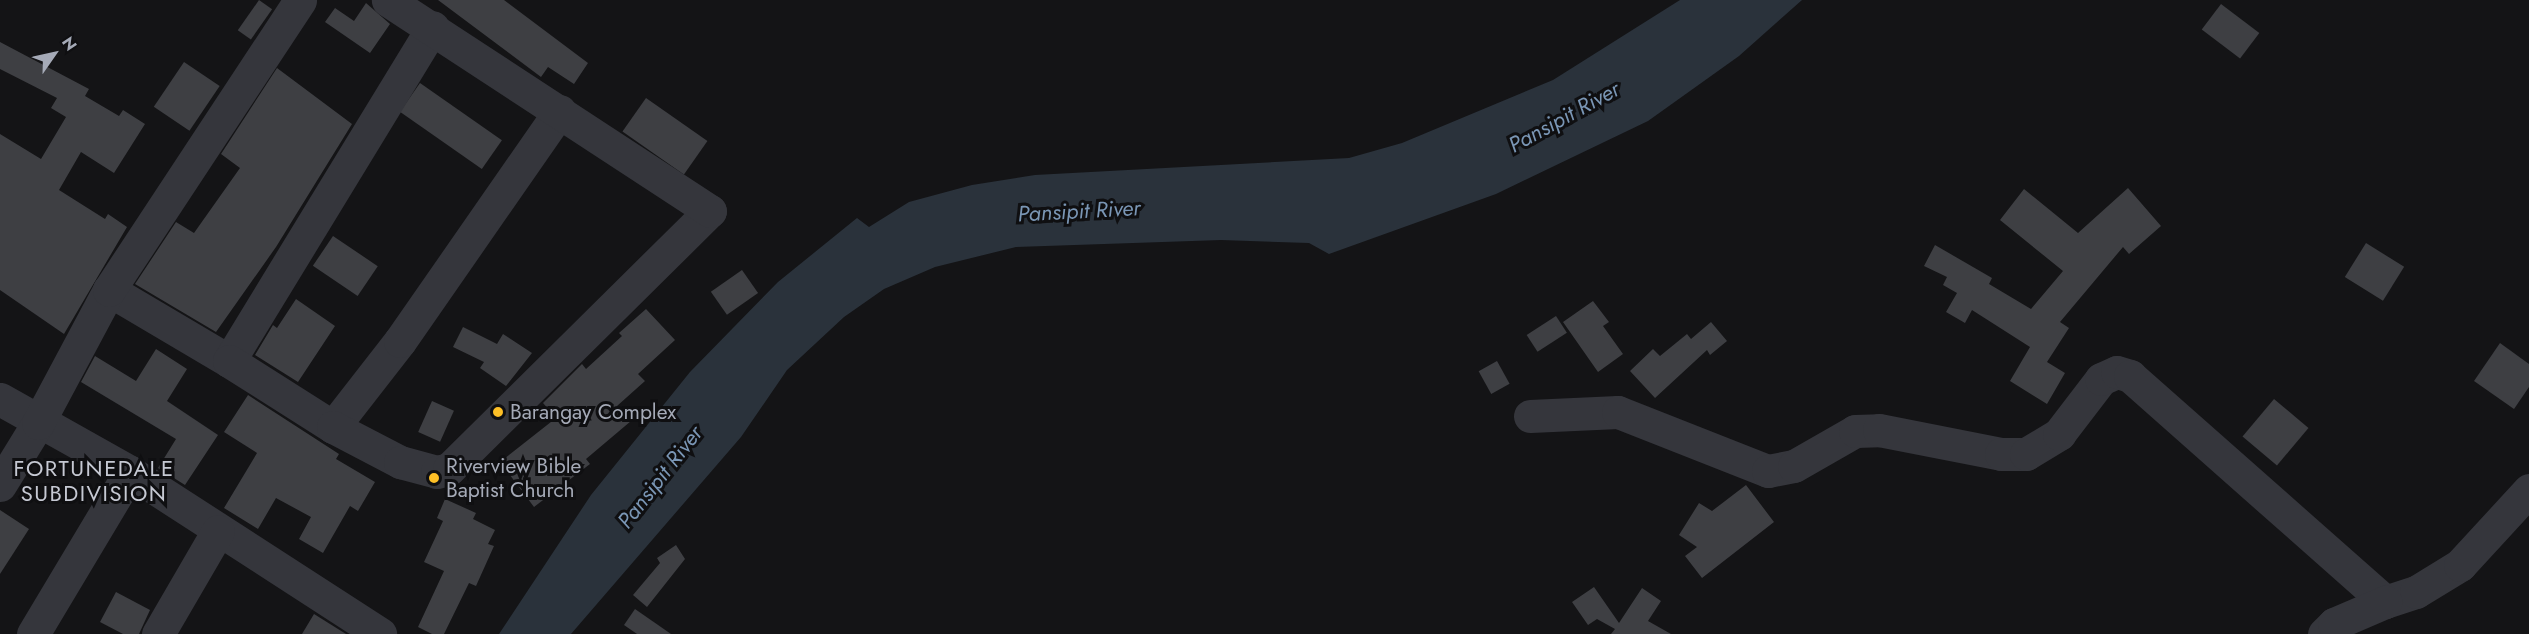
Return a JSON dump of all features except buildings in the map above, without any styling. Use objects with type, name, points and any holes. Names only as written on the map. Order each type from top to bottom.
[{"type":"street","points":[[0,485],[38,423],[109,290],[300,0]]},
{"type":"street","points":[[109,290],[229,361],[333,427],[400,462],[437,472],[449,469],[710,211],[433,27],[388,0]]},
{"type":"street","points":[[229,361],[433,27]]},
{"type":"street","points":[[333,427],[400,341],[560,111]]},
{"type":"street","points":[[1530,416],[1618,412],[1768,471],[1794,466],[1855,431],[1879,430],[2001,454],[2026,454],[2059,434],[2101,379],[2116,372],[2130,376],[2385,602]]},
{"type":"street","points":[[0,399],[38,423],[130,472],[380,634]]},
{"type":"street","points":[[33,634],[130,472]]},
{"type":"street","points":[[2324,634],[2334,624],[2385,602],[2416,592],[2460,565],[2529,490]]},
{"type":"street","points":[[158,634],[218,531]]},
{"type":"water","name":"Pansipit River","points":[[1680,0],[1802,0],[1739,56],[1648,121],[1496,194],[1329,254],[1309,243],[1221,240],[1016,247],[935,267],[884,289],[844,317],[787,370],[741,437],[571,634],[499,634],[591,495],[690,372],[778,282],[857,218],[869,227],[909,202],[972,185],[1035,175],[1349,158],[1402,143],[1553,80]]},
{"type":"place","name":"Barangay Complex","points":[[498,412]]},
{"type":"place","name":"Riverview Bible Baptist Church","points":[[434,478]]},
{"type":"district","name":"FORTUNEDALE SUBDIVISION","points":[[94,480]]}]
